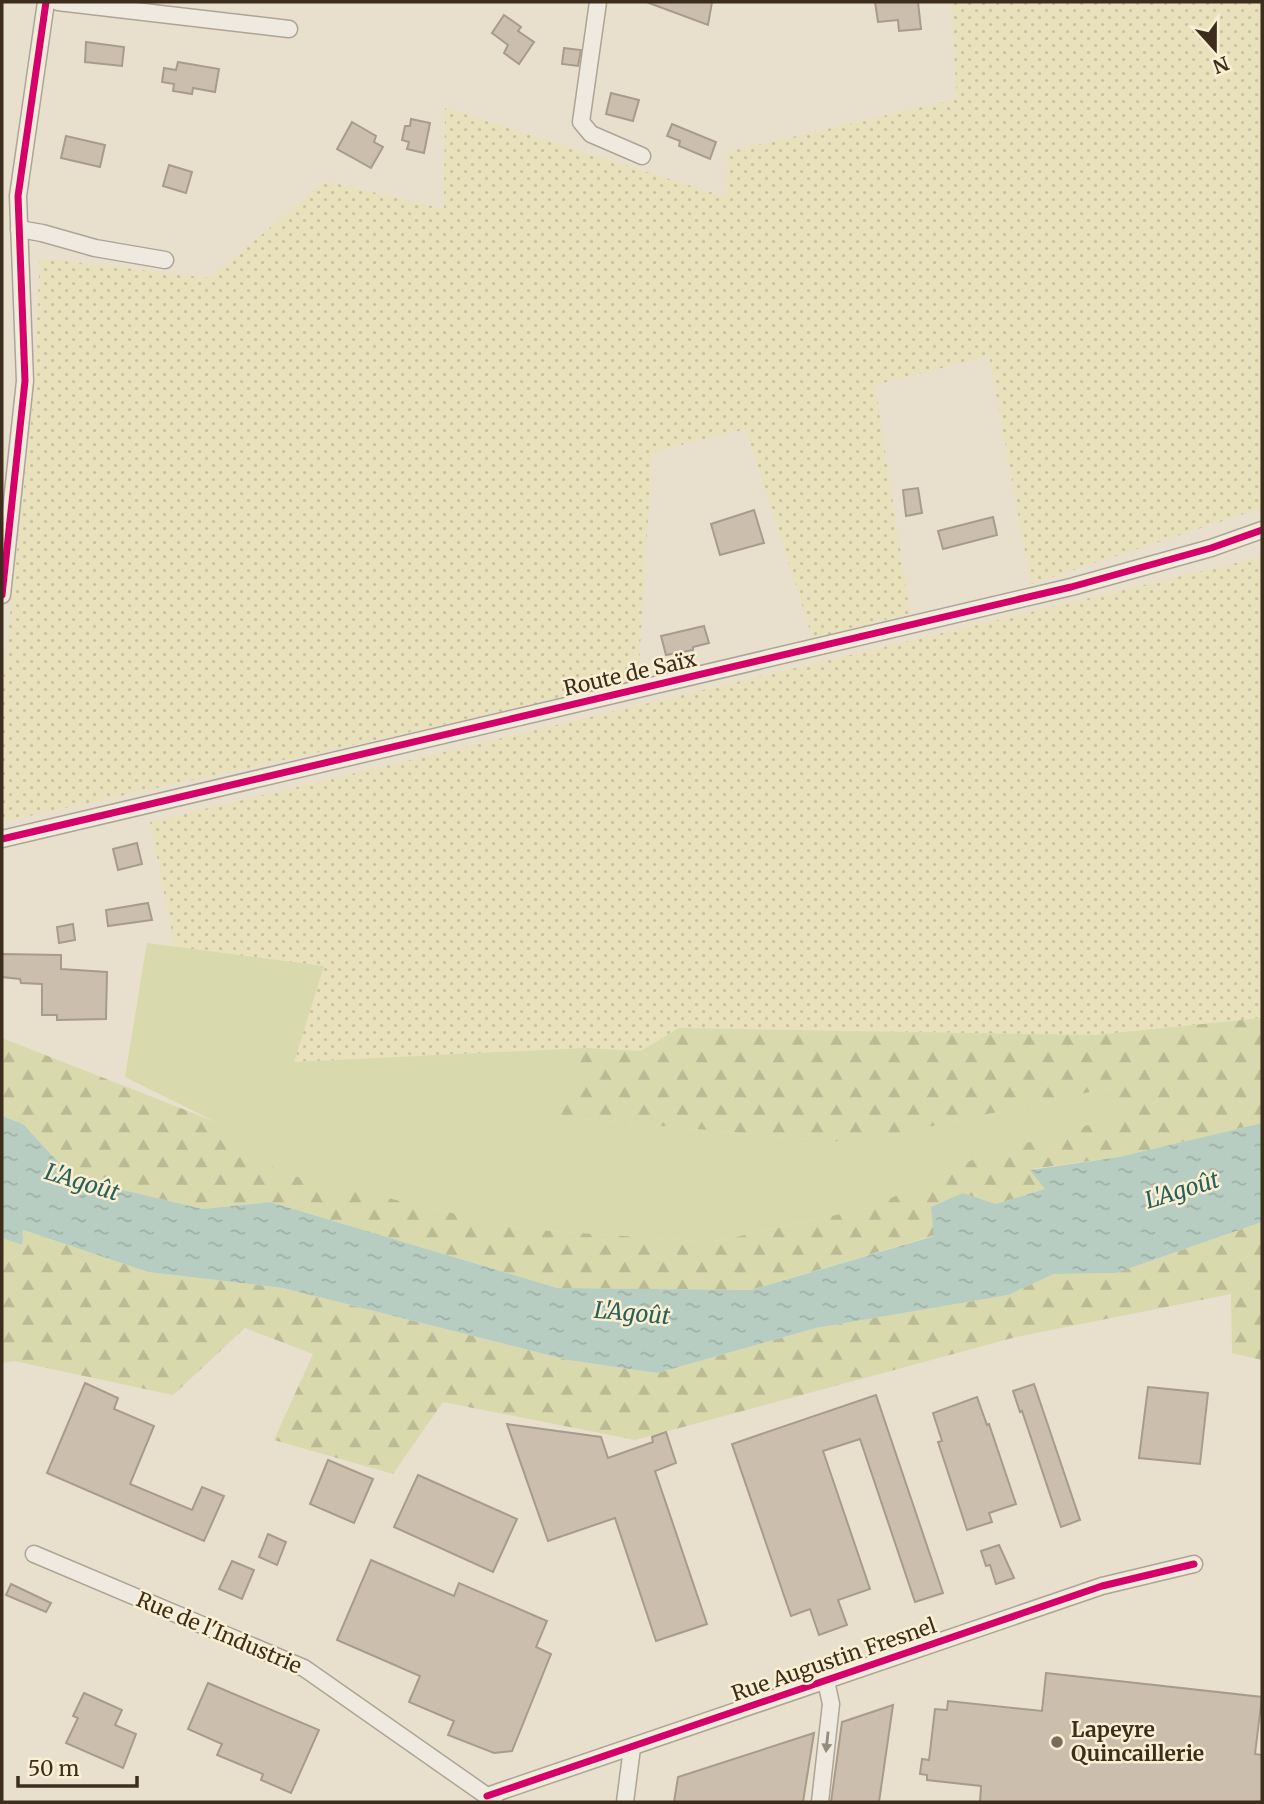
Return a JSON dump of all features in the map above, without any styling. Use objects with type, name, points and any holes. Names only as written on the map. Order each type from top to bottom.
[{"type":"street","points":[[2,595],[25,381],[19,229],[10,197],[46,2]]},
{"type":"street","points":[[58,2],[289,29]]},
{"type":"street","points":[[598,2],[581,122],[591,134],[642,156]]},
{"type":"street","points":[[19,229],[94,248],[165,260]]},
{"type":"street","name":"Route de Saïx","points":[[2,839],[1071,587],[1211,548],[1262,530]]},
{"type":"street","name":"Rue de l'Industrie","points":[[34,1554],[304,1668],[491,1799]]},
{"type":"street","name":"Rue Augustin Fresnel","points":[[491,1799],[1102,1586],[1194,1564]]},
{"type":"street","points":[[820,1802],[831,1704],[826,1681]]},
{"type":"street","points":[[625,1802],[632,1748]]},
{"type":"shaded area","points":[[951,2],[1262,2],[1262,508],[1031,584],[989,356],[875,385],[910,613],[813,640],[746,429],[652,452],[638,682],[2,822],[2,690],[33,402],[40,258],[210,278],[326,181],[444,209],[445,108],[726,197],[727,152],[957,99]]},
{"type":"shaded area","points":[[1261,557],[1262,1018],[1096,1035],[679,1028],[641,1051],[585,1048],[294,1062],[323,966],[175,947],[150,822]]},
{"type":"green space","points":[[147,943],[324,966],[294,1062],[585,1048],[560,1117],[854,1143],[1108,1088],[1133,1112],[980,1156],[872,1207],[712,1242],[521,1229],[281,1173],[216,1122],[125,1077]]},
{"type":"green space","points":[[1262,1018],[1262,1123],[1119,1157],[1031,1169],[1046,1189],[996,1204],[962,1193],[935,1235],[751,1290],[557,1288],[270,1202],[203,1209],[73,1178],[23,1124],[2,1116],[2,1038],[216,1122],[281,1173],[521,1229],[713,1242],[872,1207],[980,1156],[1133,1112],[1108,1088],[854,1143],[560,1117],[585,1048],[641,1051],[679,1028],[1095,1035]]},
{"type":"green space","points":[[1262,1222],[1262,1360],[1232,1353],[1231,1294],[1016,1337],[635,1440],[443,1402],[393,1474],[274,1440],[313,1354],[245,1328],[173,1395],[14,1361],[2,1363],[2,1238],[22,1245],[22,1230],[148,1272],[283,1288],[568,1360],[657,1373],[816,1328],[1008,1295],[1054,1274],[1116,1273]]},
{"type":"water","name":"L'Agoût","points":[[2,1116],[23,1124],[73,1178],[203,1209],[270,1202],[557,1288],[751,1290],[934,1236],[931,1207],[963,1193],[996,1204],[1045,1189],[1030,1170],[1119,1157],[1262,1123],[1262,1222],[1116,1273],[1054,1274],[1008,1295],[816,1328],[657,1373],[568,1360],[283,1288],[148,1272],[23,1230],[22,1245],[2,1238]]},
{"type":"building","points":[[712,2],[708,25],[649,3]]},
{"type":"building","points":[[875,2],[918,2],[921,29],[899,31],[898,20],[878,22]]},
{"type":"building","points":[[504,15],[521,27],[518,31],[534,42],[519,64],[504,53],[508,45],[492,33]]},
{"type":"building","points":[[86,42],[124,47],[122,66],[85,62]]},
{"type":"building","points":[[564,48],[581,50],[578,66],[562,64]]},
{"type":"building","points":[[178,62],[219,69],[215,92],[193,88],[192,94],[173,91],[174,84],[162,82],[164,68],[176,70]]},
{"type":"building","points":[[611,93],[639,100],[633,121],[606,114]]},
{"type":"building","points":[[411,119],[430,123],[424,153],[407,149],[409,142],[402,140],[405,126],[410,126]]},
{"type":"building","points":[[352,122],[376,136],[374,142],[383,147],[371,168],[337,149]]},
{"type":"building","points":[[672,124],[716,142],[710,159],[679,146],[680,141],[667,136]]},
{"type":"building","points":[[66,136],[105,145],[100,167],[61,158]]},
{"type":"building","points":[[169,165],[192,172],[186,193],[163,186]]},
{"type":"building","points":[[918,488],[922,513],[906,516],[903,490]]},
{"type":"building","points":[[754,510],[764,543],[720,555],[711,524]]},
{"type":"building","points":[[993,517],[997,535],[943,549],[938,531]]},
{"type":"building","points":[[704,626],[709,643],[693,647],[693,650],[666,655],[661,636]]},
{"type":"building","points":[[137,843],[142,864],[118,870],[113,849]]},
{"type":"building","points":[[148,903],[152,920],[108,926],[106,910]]},
{"type":"building","points":[[73,924],[75,940],[59,943],[57,927]]},
{"type":"building","points":[[2,954],[61,955],[61,969],[107,972],[106,1019],[57,1020],[57,1015],[42,1015],[42,984],[21,983],[20,979],[2,977]]},
{"type":"building","points":[[85,1383],[118,1398],[114,1409],[154,1426],[130,1484],[192,1510],[202,1487],[224,1496],[204,1541],[47,1473]]},
{"type":"building","points":[[1034,1384],[1080,1520],[1061,1527],[1013,1391]]},
{"type":"building","points":[[1148,1387],[1208,1393],[1200,1464],[1139,1458]]},
{"type":"building","points":[[876,1395],[943,1593],[915,1602],[860,1439],[823,1451],[870,1589],[838,1600],[847,1625],[819,1635],[810,1609],[791,1616],[732,1444]]},
{"type":"building","points":[[977,1397],[1016,1504],[989,1513],[992,1522],[967,1530],[938,1442],[942,1441],[933,1413]]},
{"type":"building","points":[[507,1424],[601,1437],[608,1458],[653,1442],[652,1437],[666,1432],[676,1463],[655,1471],[707,1624],[656,1641],[615,1518],[548,1541]]},
{"type":"building","points":[[328,1460],[373,1479],[354,1523],[310,1504]]},
{"type":"building","points":[[418,1475],[517,1519],[493,1572],[394,1527]]},
{"type":"building","points":[[268,1534],[286,1542],[277,1565],[259,1557]]},
{"type":"building","points":[[999,1545],[1014,1578],[996,1584],[990,1565],[986,1566],[981,1551]]},
{"type":"building","points":[[371,1560],[454,1596],[459,1583],[547,1621],[536,1647],[551,1654],[512,1751],[494,1753],[448,1735],[454,1721],[409,1702],[420,1676],[337,1640]]},
{"type":"building","points":[[232,1561],[254,1570],[242,1599],[219,1589]]},
{"type":"building","points":[[11,1584],[51,1603],[46,1612],[6,1595]]},
{"type":"building","name":"Lapeyre Quincaillerie","points":[[1046,1673],[1262,1697],[1255,1754],[1262,1755],[1262,1802],[980,1802],[981,1786],[927,1780],[927,1775],[920,1774],[922,1759],[929,1760],[935,1709],[947,1710],[948,1701],[1042,1711]]},
{"type":"building","points":[[208,1683],[319,1730],[291,1793],[261,1780],[263,1774],[217,1755],[222,1744],[188,1729]]},
{"type":"building","points":[[84,1693],[122,1710],[115,1725],[136,1734],[123,1768],[66,1743],[78,1718],[73,1716]]},
{"type":"building","points":[[893,1705],[879,1802],[831,1802],[842,1722]]},
{"type":"building","points":[[814,1733],[803,1802],[674,1802],[678,1777]]},
{"type":"cycle path","points":[[2,595],[25,381],[18,196],[46,2]]},
{"type":"cycle path","points":[[2,839],[1071,587],[1211,548],[1262,530]]},
{"type":"cycle path","points":[[487,1796],[1102,1586],[1194,1564]]},
{"type":"place","name":"Lapeyre Quincaillerie","points":[[1057,1742]]}]
